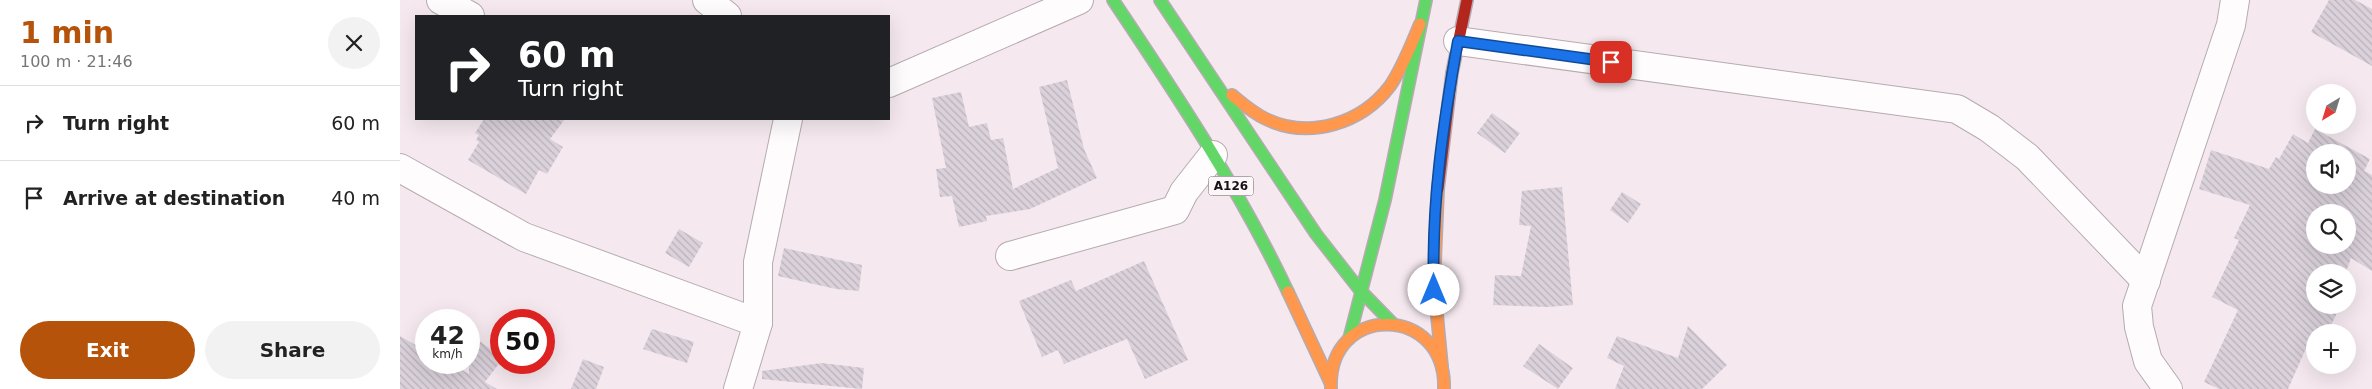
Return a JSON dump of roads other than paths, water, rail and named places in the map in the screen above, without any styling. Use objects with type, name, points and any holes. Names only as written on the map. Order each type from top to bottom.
[{"type":"main road","name":"A126","points":[[1113,0],[1213,155],[1279,272],[1331,386]]},
{"type":"main road","name":"A126","points":[[1160,0],[1316,234],[1359,289],[1393,324]]},
{"type":"main road","points":[[1349,339],[1359,289],[1374,246],[1387,190],[1426,0]]},
{"type":"main road","points":[[1442,367],[1435,323],[1434,290],[1437,192],[1446,103],[1467,0]]},
{"type":"main road","points":[[1194,50],[1238,101],[1255,114],[1271,123],[1312,129],[1350,120],[1368,109],[1383,95],[1403,65],[1420,24]]},
{"type":"main road","name":"A126","points":[[1331,386],[1333,363],[1349,339],[1366,329],[1383,323],[1405,327],[1420,335],[1434,350],[1442,367],[1444,389]]},
{"type":"street","points":[[441,0],[468,15]]},
{"type":"street","points":[[707,0],[726,15]]},
{"type":"street","points":[[890,83],[1079,0]]},
{"type":"street","points":[[2168,389],[2148,361],[2139,327],[2137,306],[2231,25],[2235,0]]},
{"type":"street","points":[[1458,41],[1957,109],[1989,128],[2027,157],[2146,281]]},
{"type":"street","points":[[738,389],[758,323],[758,262],[788,120]]},
{"type":"street","points":[[1010,256],[1175,210],[1184,192],[1213,155]]},
{"type":"street","points":[[400,168],[524,237],[758,323]]}]
